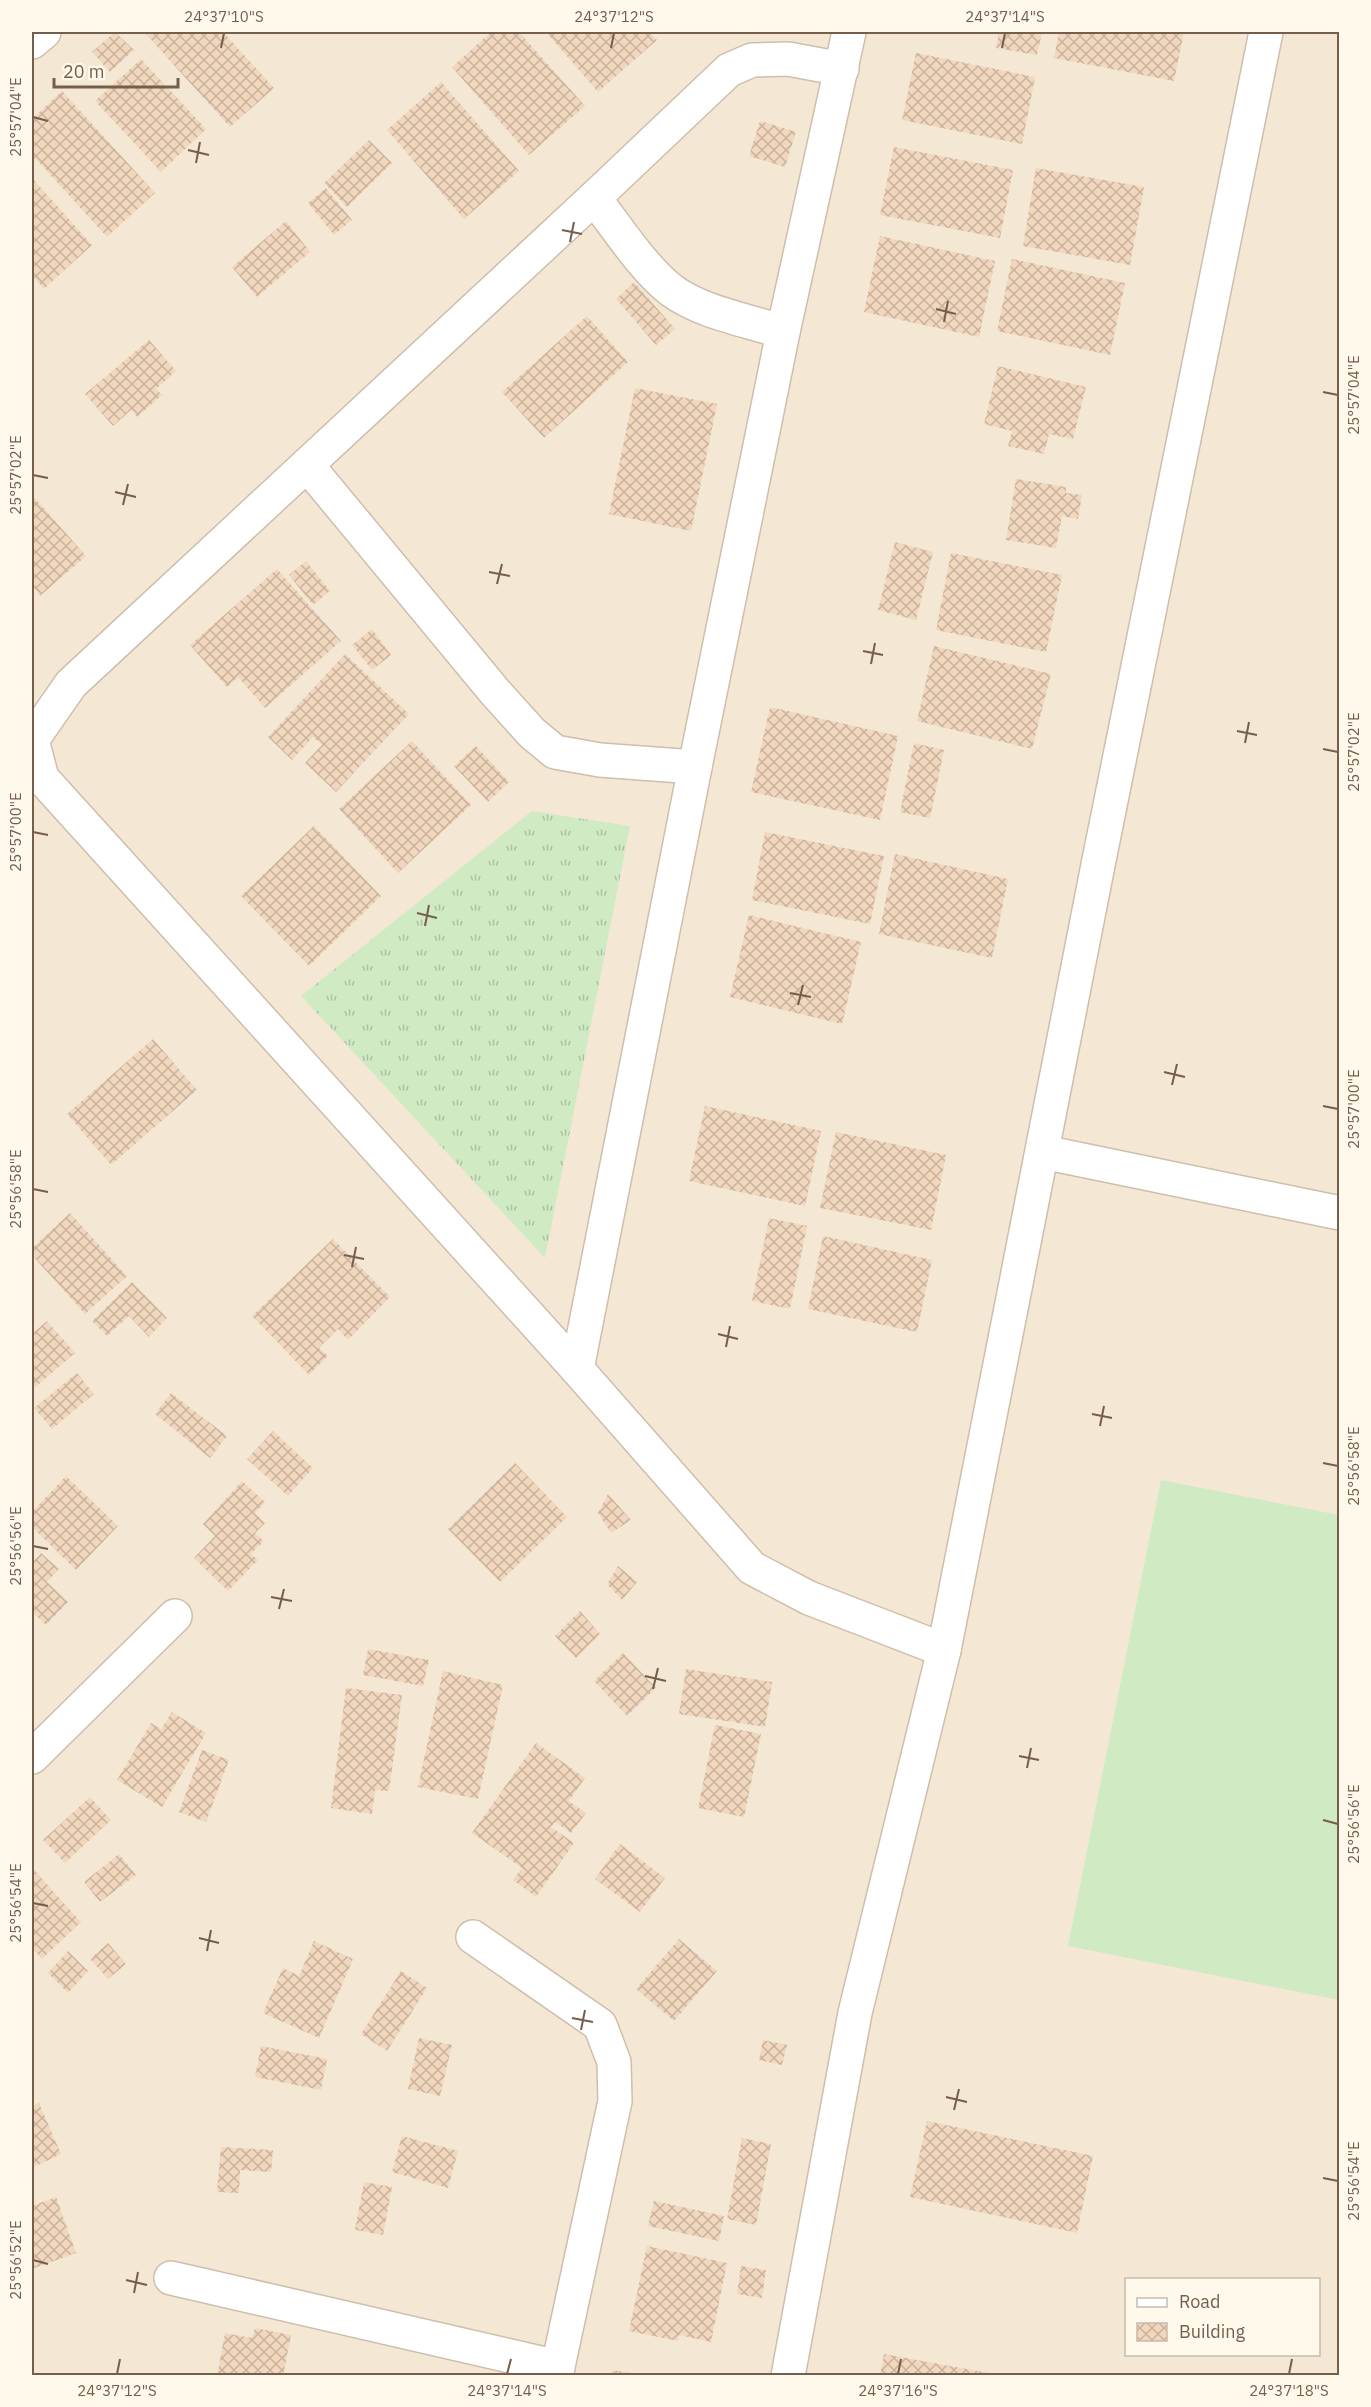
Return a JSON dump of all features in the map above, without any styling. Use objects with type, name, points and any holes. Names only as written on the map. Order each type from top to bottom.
[{"type":"street","points":[[32,42],[44,32]]},
{"type":"street","points":[[577,1369],[783,332],[849,32]]},
{"type":"street","points":[[788,2376],[855,2013],[944,1650],[1102,842],[1266,32]]},
{"type":"street","points":[[842,69],[788,59],[752,60],[729,70],[71,684],[32,740],[42,778],[577,1369],[752,1568],[808,1598],[944,1650]]},
{"type":"street","points":[[594,198],[648,267],[672,290],[704,307],[783,332]]},
{"type":"street","points":[[307,465],[495,692],[532,733],[555,752],[600,760],[695,767]]},
{"type":"street","points":[[1043,1152],[1340,1213]]},
{"type":"street","points":[[32,1757],[175,1616]]},
{"type":"street","points":[[171,2278],[557,2371],[615,2100],[614,2062],[600,2025],[473,1937]]},
{"type":"shaded area","points":[[32,32],[1339,32],[1339,2375],[32,2376]]},
{"type":"green space","points":[[532,811],[630,826],[545,1258],[301,996]]},
{"type":"green space","points":[[1161,1480],[1339,1515],[1339,2000],[1068,1946]]},
{"type":"building","points":[[115,32],[134,50],[110,72],[92,52]]},
{"type":"building","points":[[144,32],[223,32],[274,88],[230,127]]},
{"type":"building","points":[[491,32],[519,32],[585,106],[529,155],[452,67]]},
{"type":"building","points":[[546,32],[649,32],[657,40],[598,92]]},
{"type":"building","points":[[999,32],[1042,32],[1037,55],[996,48]]},
{"type":"building","points":[[1059,32],[1184,32],[1174,81],[1054,58]]},
{"type":"building","points":[[916,53],[1035,77],[1022,144],[902,120]]},
{"type":"building","points":[[141,59],[206,129],[161,172],[95,101]]},
{"type":"building","points":[[441,82],[519,171],[464,219],[387,130]]},
{"type":"building","points":[[62,91],[155,193],[107,237],[35,158],[32,161],[32,119]]},
{"type":"building","points":[[760,121],[796,132],[785,167],[749,156]]},
{"type":"building","points":[[369,140],[392,163],[347,207],[324,183]]},
{"type":"building","points":[[894,147],[1013,170],[1000,238],[880,215]]},
{"type":"building","points":[[1036,168],[1144,187],[1130,265],[1023,246]]},
{"type":"building","points":[[32,178],[92,245],[44,289],[32,275]]},
{"type":"building","points":[[326,188],[352,220],[334,235],[308,203]]},
{"type":"building","points":[[286,221],[310,252],[257,297],[232,267]]},
{"type":"building","points":[[880,236],[995,261],[979,337],[864,312]]},
{"type":"building","points":[[1012,259],[1125,283],[1110,355],[997,331]]},
{"type":"building","points":[[634,282],[675,329],[656,345],[616,299]]},
{"type":"building","points":[[587,316],[628,362],[544,438],[502,392]]},
{"type":"building","points":[[149,340],[176,371],[156,389],[162,395],[137,417],[131,410],[113,426],[85,394]]},
{"type":"building","points":[[998,366],[1086,387],[1073,439],[1049,434],[1044,454],[1008,446],[1012,431],[984,424]]},
{"type":"building","points":[[635,388],[717,404],[691,531],[609,514]]},
{"type":"building","points":[[1016,479],[1066,487],[1066,493],[1082,495],[1078,519],[1062,516],[1056,548],[1006,540]]},
{"type":"building","points":[[33,496],[86,556],[40,596],[32,585]]},
{"type":"building","points":[[895,542],[933,552],[916,620],[878,610]]},
{"type":"building","points":[[951,553],[1062,575],[1046,652],[936,630]]},
{"type":"building","points":[[306,561],[330,591],[313,605],[289,575]]},
{"type":"building","points":[[277,569],[341,641],[265,708],[238,677],[227,687],[190,645]]},
{"type":"building","points":[[372,629],[391,655],[372,670],[352,645]]},
{"type":"building","points":[[934,646],[1051,674],[1032,749],[917,721]]},
{"type":"building","points":[[345,654],[409,714],[336,792],[305,763],[322,745],[313,737],[292,760],[268,737]]},
{"type":"building","points":[[770,707],[898,736],[880,820],[751,792]]},
{"type":"building","points":[[412,741],[471,805],[398,873],[339,809]]},
{"type":"building","points":[[914,743],[944,750],[930,818],[900,812]]},
{"type":"building","points":[[476,746],[509,782],[488,802],[454,766]]},
{"type":"building","points":[[314,826],[381,896],[309,966],[241,896]]},
{"type":"building","points":[[765,832],[884,856],[870,924],[752,900]]},
{"type":"building","points":[[895,854],[1008,879],[992,958],[879,934]]},
{"type":"building","points":[[749,915],[861,942],[842,1024],[730,997]]},
{"type":"building","points":[[153,1039],[197,1090],[111,1165],[67,1114]]},
{"type":"building","points":[[705,1106],[821,1131],[805,1206],[689,1181]]},
{"type":"building","points":[[836,1132],[946,1155],[931,1230],[820,1208]]},
{"type":"building","points":[[70,1213],[127,1276],[85,1314],[32,1255],[32,1248]]},
{"type":"building","points":[[769,1218],[807,1226],[790,1309],[752,1301]]},
{"type":"building","points":[[823,1236],[932,1260],[917,1332],[808,1309]]},
{"type":"building","points":[[333,1239],[390,1297],[348,1340],[338,1329],[319,1348],[328,1356],[309,1375],[252,1316]]},
{"type":"building","points":[[132,1282],[167,1318],[149,1337],[129,1316],[107,1336],[92,1321]]},
{"type":"building","points":[[47,1321],[75,1353],[32,1390],[32,1334]]},
{"type":"building","points":[[77,1373],[94,1394],[52,1429],[34,1408]]},
{"type":"building","points":[[171,1393],[227,1436],[210,1458],[155,1414]]},
{"type":"building","points":[[273,1431],[313,1468],[288,1496],[247,1459]]},
{"type":"building","points":[[515,1463],[567,1517],[500,1582],[448,1529]]},
{"type":"building","points":[[66,1476],[118,1526],[76,1570],[32,1527],[32,1512]]},
{"type":"building","points":[[242,1481],[265,1502],[255,1513],[265,1523],[255,1533],[264,1541],[251,1554],[258,1560],[228,1591],[194,1558],[215,1536],[203,1524]]},
{"type":"building","points":[[608,1494],[631,1520],[611,1533],[598,1513]]},
{"type":"building","points":[[41,1553],[59,1569],[47,1582],[68,1602],[46,1625],[32,1612],[32,1563]]},
{"type":"building","points":[[618,1566],[637,1582],[622,1600],[607,1584]]},
{"type":"building","points":[[580,1611],[600,1634],[576,1658],[555,1636]]},
{"type":"building","points":[[368,1649],[429,1660],[423,1686],[363,1675]]},
{"type":"building","points":[[623,1653],[656,1688],[627,1716],[594,1681]]},
{"type":"building","points":[[686,1669],[772,1682],[765,1727],[679,1714]]},
{"type":"building","points":[[443,1671],[503,1685],[478,1799],[418,1787]]},
{"type":"building","points":[[346,1688],[402,1695],[389,1791],[375,1790],[372,1814],[331,1808]]},
{"type":"building","points":[[172,1712],[206,1733],[162,1807],[117,1780],[151,1723],[161,1729]]},
{"type":"building","points":[[715,1725],[761,1734],[744,1817],[698,1808]]},
{"type":"building","points":[[536,1743],[585,1778],[569,1801],[586,1813],[571,1833],[555,1822],[551,1827],[574,1843],[536,1897],[513,1880],[522,1868],[472,1833]]},
{"type":"building","points":[[202,1750],[229,1760],[206,1822],[179,1812]]},
{"type":"building","points":[[90,1797],[111,1820],[65,1863],[43,1840]]},
{"type":"building","points":[[620,1844],[665,1878],[640,1912],[595,1879]]},
{"type":"building","points":[[119,1854],[136,1875],[100,1902],[84,1882]]},
{"type":"building","points":[[32,1868],[81,1922],[42,1959],[32,1948]]},
{"type":"building","points":[[679,1939],[717,1971],[674,2021],[636,1989]]},
{"type":"building","points":[[314,1941],[353,1959],[319,2038],[263,2013],[283,1968],[299,1976]]},
{"type":"building","points":[[108,1943],[126,1964],[108,1979],[90,1959]]},
{"type":"building","points":[[68,1951],[88,1971],[68,1993],[48,1973]]},
{"type":"building","points":[[401,1971],[427,1988],[387,2051],[361,2034]]},
{"type":"building","points":[[419,2038],[452,2045],[440,2096],[408,2089]]},
{"type":"building","points":[[763,2040],[787,2045],[782,2065],[759,2060]]},
{"type":"building","points":[[261,2046],[327,2059],[321,2090],[255,2077]]},
{"type":"building","points":[[39,2103],[61,2154],[32,2168],[32,2106]]},
{"type":"building","points":[[927,2121],[1093,2156],[1077,2233],[910,2197]]},
{"type":"building","points":[[402,2136],[458,2151],[448,2188],[392,2172]]},
{"type":"building","points":[[742,2138],[771,2144],[756,2225],[727,2219]]},
{"type":"building","points":[[221,2147],[273,2150],[271,2172],[240,2170],[239,2193],[217,2192]]},
{"type":"building","points":[[364,2182],[392,2187],[383,2235],[355,2230]]},
{"type":"building","points":[[56,2197],[76,2253],[32,2269],[32,2206]]},
{"type":"building","points":[[654,2201],[724,2216],[719,2241],[648,2226]]},
{"type":"building","points":[[647,2246],[727,2263],[711,2342],[679,2335],[678,2341],[629,2331]]},
{"type":"building","points":[[741,2266],[766,2270],[762,2298],[737,2294]]},
{"type":"building","points":[[255,2328],[291,2335],[283,2376],[217,2376],[225,2333],[252,2338]]},
{"type":"building","points":[[884,2354],[994,2374],[994,2376],[880,2376]]},
{"type":"building","points":[[612,2370],[636,2374],[636,2376],[611,2376]]}]
